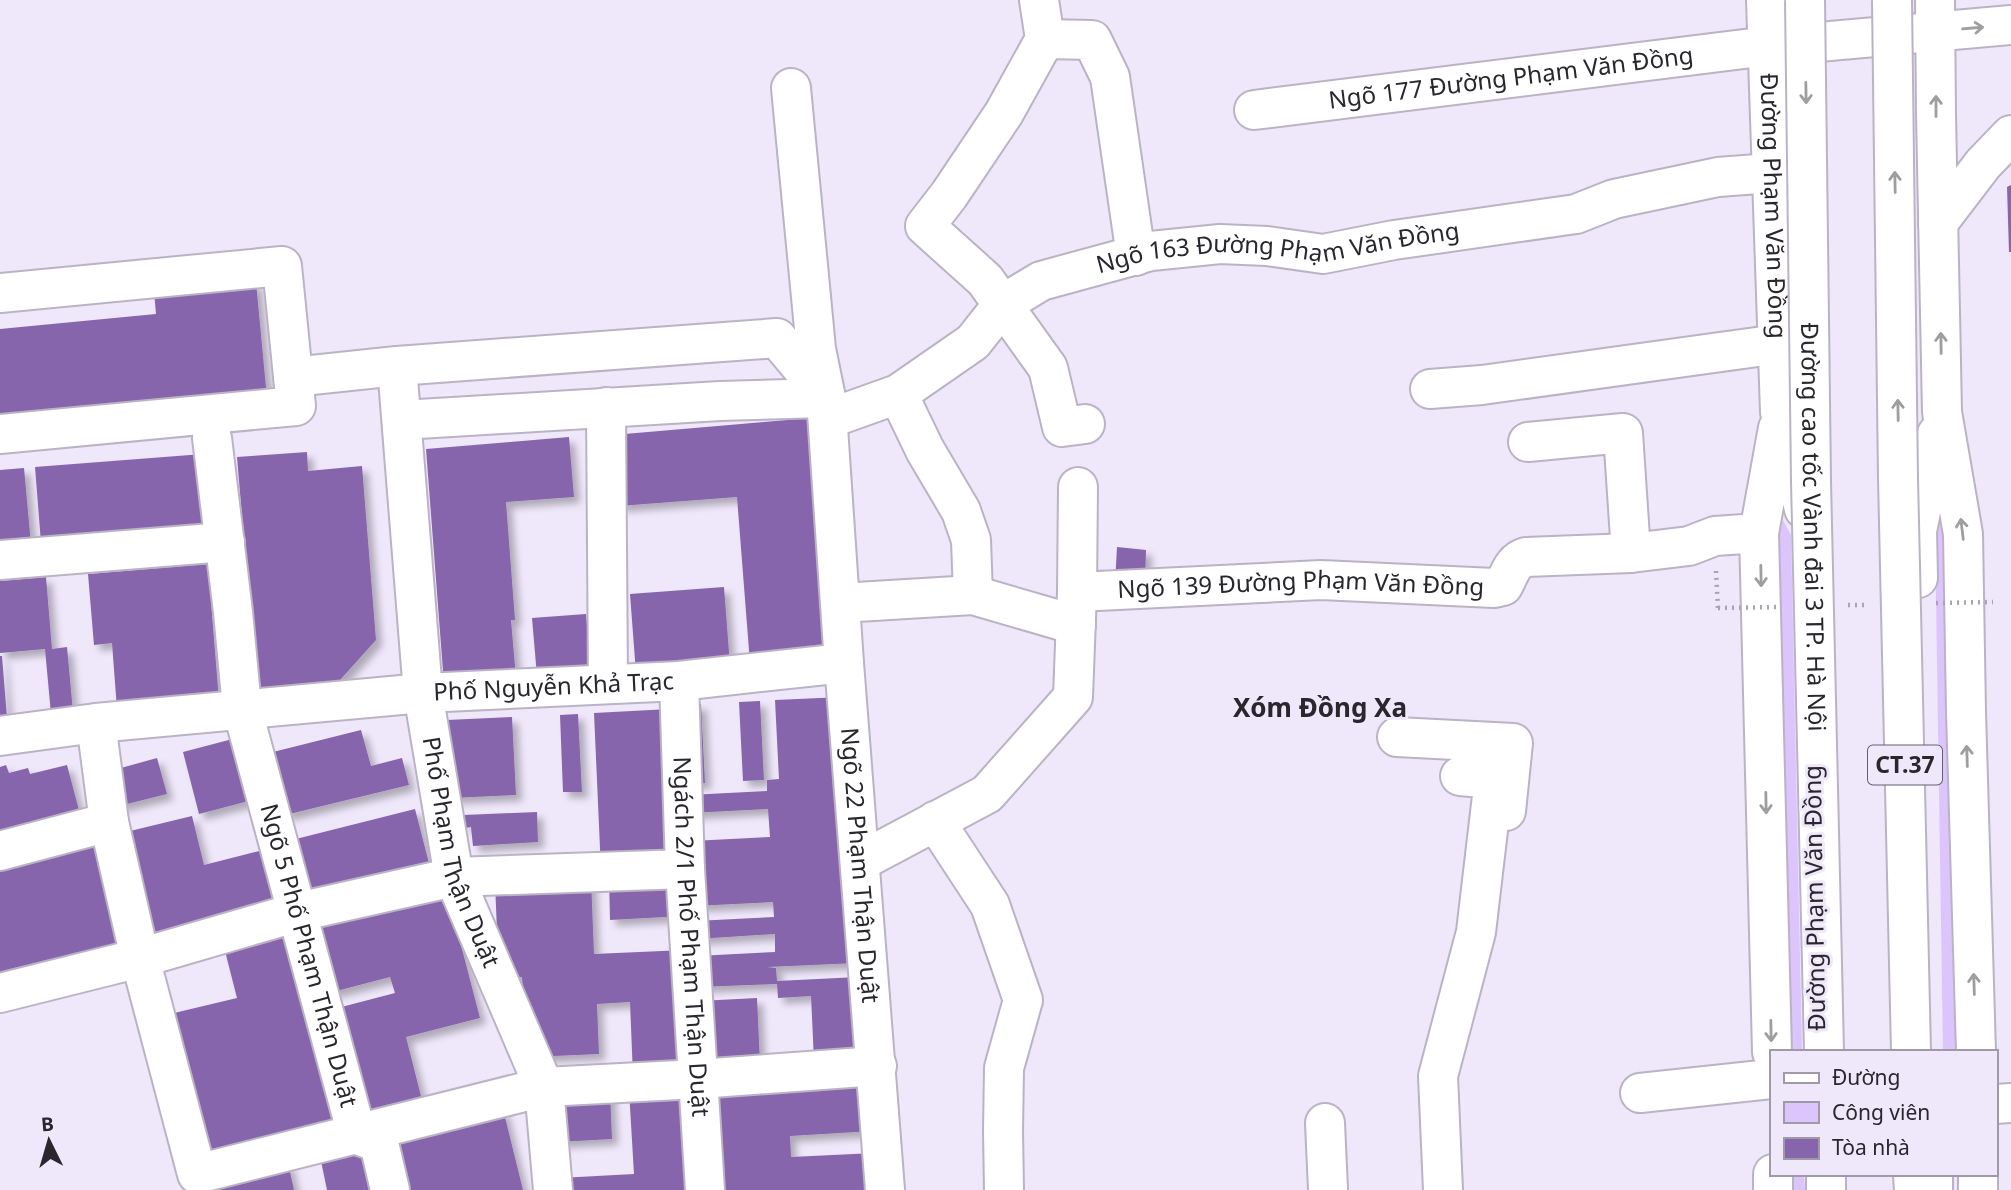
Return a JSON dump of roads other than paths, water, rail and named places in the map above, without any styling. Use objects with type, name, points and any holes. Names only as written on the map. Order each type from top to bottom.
[{"type":"main road","points":[[1039,0],[1045,39],[1004,113],[925,226],[985,280],[1048,368],[1062,427],[1085,424]]},
{"type":"main road","name":"Đường Phạm Văn Đồng","points":[[1766,0],[1780,412],[1759,533],[1772,1050]]},
{"type":"main road","name":"Đường cao tốc Vành đai 3 TP. Hà Nội","points":[[1805,0],[1811,481],[1824,1050]]},
{"type":"main road","name":"CT.37","points":[[1892,0],[1898,478],[1911,1050]]},
{"type":"main road","points":[[1936,16],[1942,412],[1963,534],[1976,1050]]},
{"type":"main road","name":"Ngõ 177 Đường Phạm Văn Đồng","points":[[1254,110],[1768,46],[1936,16],[2011,25]]},
{"type":"main road","points":[[1045,39],[1092,40],[1110,77],[1136,256]]},
{"type":"main road","points":[[792,88],[816,349],[827,408],[844,663]]},
{"type":"main road","points":[[1938,223],[1983,163],[2011,135]]},
{"type":"main road","name":"Ngõ 163 Đường Phạm Văn Đồng","points":[[402,420],[762,398],[827,408],[898,394],[973,342],[1003,304],[1041,281],[1151,251],[1220,244],[1267,246],[1323,254],[1394,240],[1576,214],[1614,199],[1718,177],[1771,173]]},
{"type":"main road","points":[[0,293],[282,266],[296,406],[0,434]]},
{"type":"main road","points":[[293,377],[397,366],[777,338],[827,408]]},
{"type":"main road","points":[[1430,389],[1496,383],[1778,344]]},
{"type":"main road","name":"Phố Phạm Thận Duật","points":[[397,366],[423,693],[454,877],[544,1087],[553,1190]]},
{"type":"main road","points":[[898,394],[925,450],[961,511],[971,540],[973,596]]},
{"type":"main road","points":[[606,407],[608,684]]},
{"type":"main road","name":"Đường Phạm Văn Đồng","points":[[1780,412],[1810,536],[1817,1050]]},
{"type":"main road","points":[[1930,1050],[1917,531],[1942,412]]},
{"type":"main road","points":[[1528,442],[1623,433],[1631,554]]},
{"type":"main road","name":"Ngõ 5 Phố Phạm Thận Duật","points":[[212,438],[242,708],[357,1135],[379,1143],[390,1190]]},
{"type":"main road","points":[[861,861],[987,793],[1073,696],[1078,487]]},
{"type":"main road","name":"Ngõ 139 Đường Phạm Văn Đồng","points":[[840,603],[973,596],[1076,608],[1321,579],[1494,587],[1503,586],[1513,565],[1518,559],[1526,557],[1631,554],[1689,546],[1715,536],[1759,533]]},
{"type":"main road","points":[[0,560],[225,542]]},
{"type":"main road","name":"Phố Nguyễn Khả Trạc","points":[[0,736],[242,708],[423,693],[678,681],[844,663]]},
{"type":"main road","name":"Ngõ 22 Phạm Thận Duật","points":[[844,663],[885,1190]]},
{"type":"main road","name":"Ngách 2/1 Phố Phạm Thận Duật","points":[[678,681],[685,869],[705,1190]]},
{"type":"main road","points":[[96,723],[109,822],[140,958],[197,1174],[544,1087],[877,1066]]},
{"type":"main road","points":[[1397,737],[1513,743],[1500,857],[1483,865]]},
{"type":"main road","points":[[1443,1190],[1438,1076],[1476,932],[1493,779],[1460,776]]},
{"type":"main road","points":[[934,821],[990,905],[1023,1000],[1004,1068],[1004,1190]]},
{"type":"main road","points":[[0,851],[109,822]]},
{"type":"main road","points":[[0,993],[140,958],[298,912],[454,877],[685,869]]},
{"type":"main road","points":[[1640,1093],[1770,1079]]},
{"type":"main road","points":[[1325,1123],[1328,1190]]},
{"type":"district","name":"Xóm Đồng Xa","points":[[1320,708]]}]
